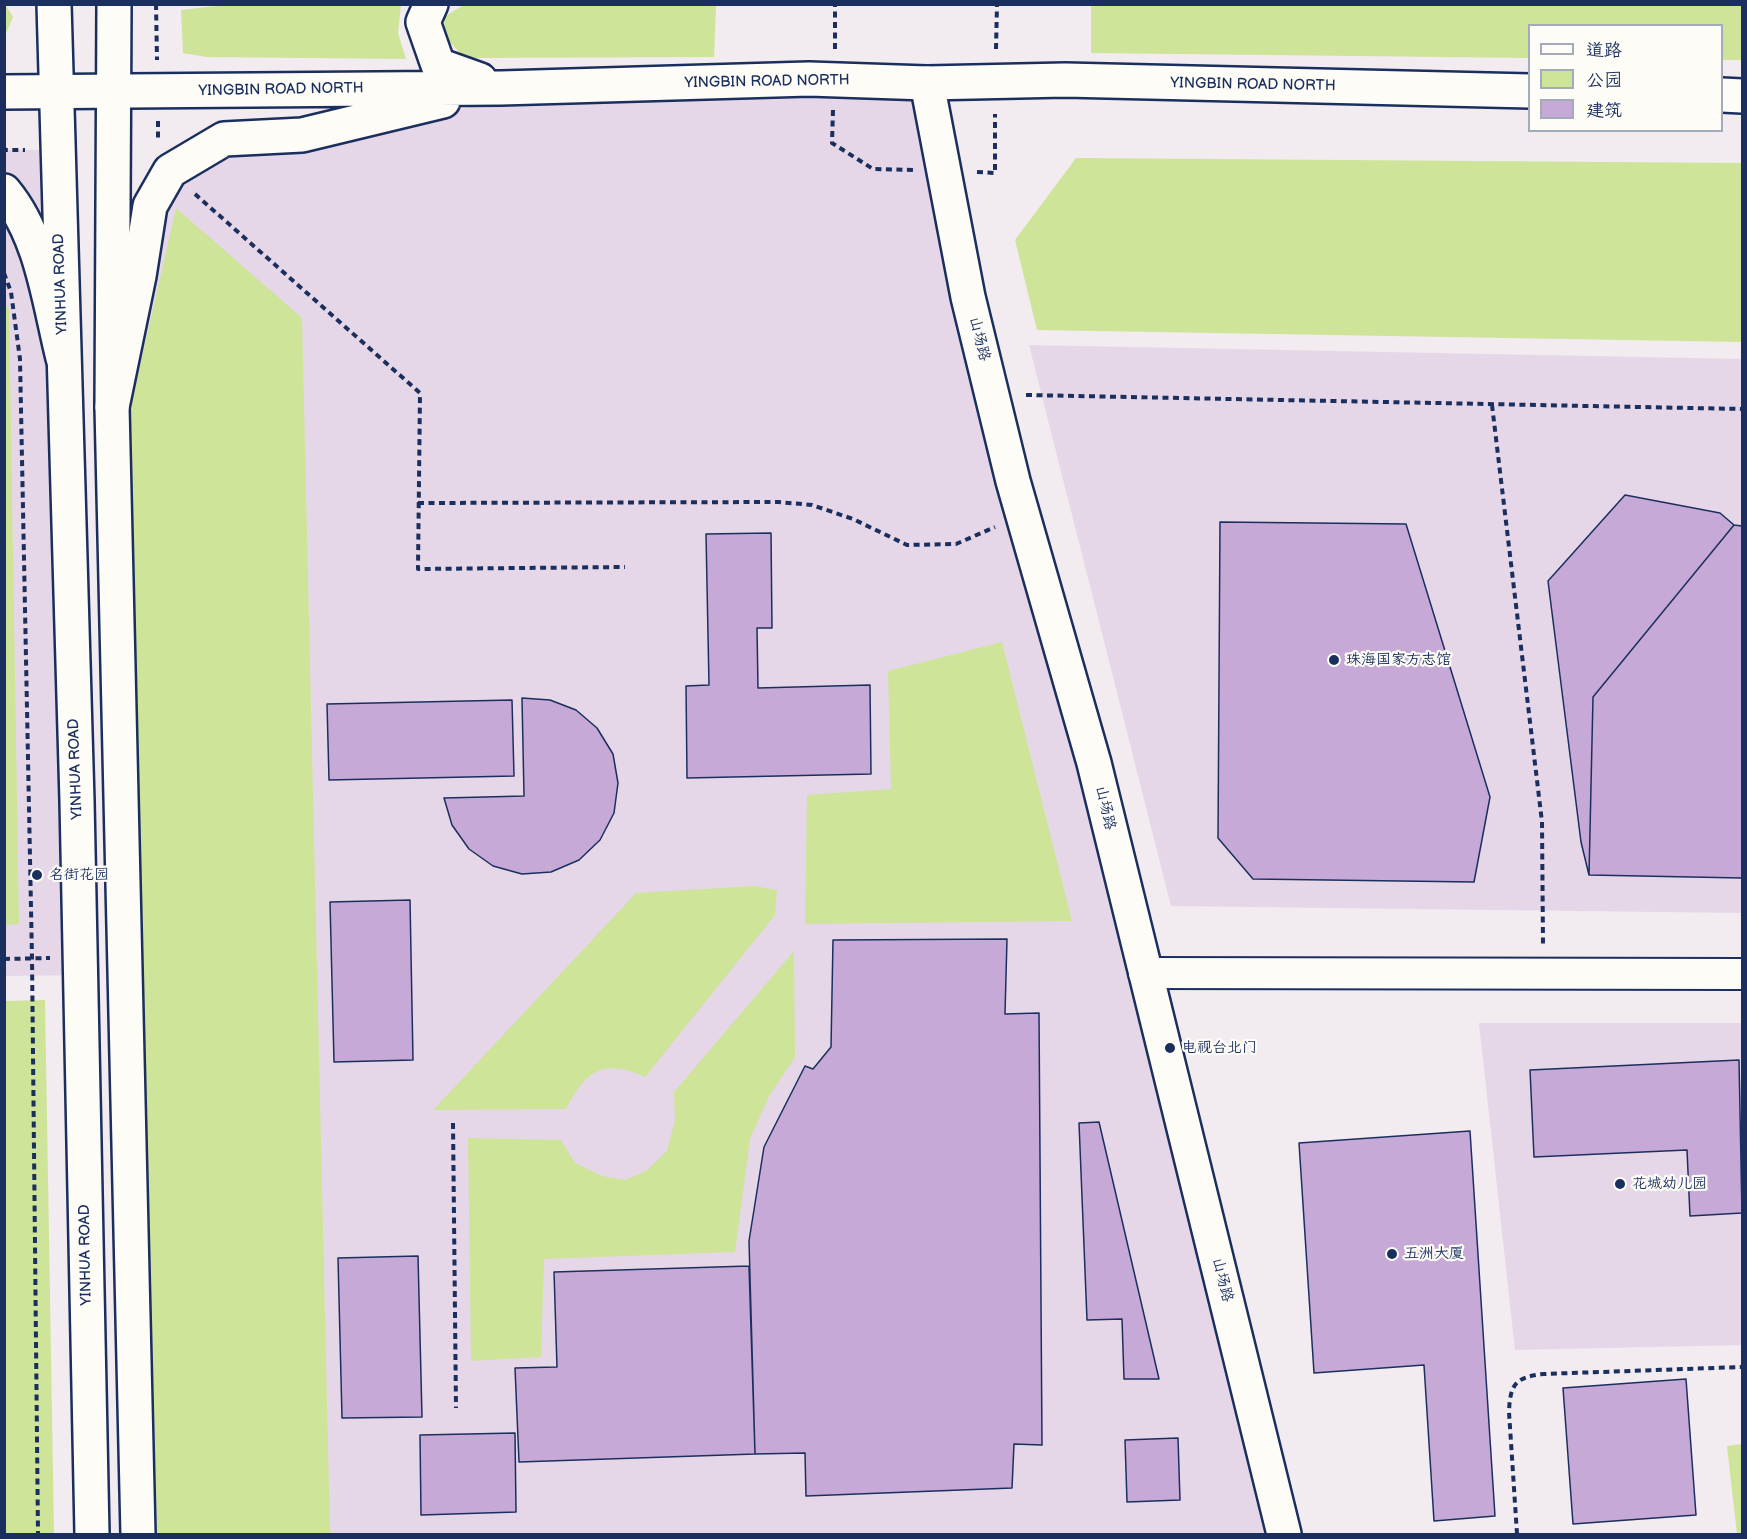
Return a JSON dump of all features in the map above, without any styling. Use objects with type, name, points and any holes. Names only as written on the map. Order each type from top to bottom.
[{"type":"main road","name":"YINHUA ROAD","points":[[54,4],[80,957],[92,1534]]},
{"type":"main road","points":[[114,4],[111,408],[138,1534]]},
{"type":"main road","points":[[431,4],[423,22],[438,65],[501,88]]},
{"type":"main road","name":"YINGBIN ROAD NORTH","points":[[4,92],[501,88],[809,79],[927,82],[1065,80],[1528,91]]},
{"type":"main road","name":"山场路","points":[[927,82],[968,297],[1022,514],[1094,763],[1284,1534]]},
{"type":"main road","points":[[111,408],[139,276],[150,206],[170,171],[224,139],[302,135],[501,88]]},
{"type":"main road","points":[[1723,95],[1743,96]]},
{"type":"main road","points":[[4,191],[14,202],[34,240],[63,358]]},
{"type":"street","points":[[1144,973],[1743,974]]},
{"type":"path","points":[[170,171],[420,393],[418,569],[625,567]]},
{"type":"path","points":[[4,273],[11,292],[20,359],[32,958],[38,1534]]},
{"type":"path","points":[[993,395],[1743,409]]},
{"type":"path","points":[[1492,405],[1542,822],[1544,973]]},
{"type":"path","points":[[418,503],[778,502],[812,505],[907,545],[956,544],[1022,514]]},
{"type":"path","points":[[4,958],[80,957]]},
{"type":"path","points":[[453,1123],[456,1408]]},
{"type":"path","points":[[1517,1534],[1509,1412],[1510,1396],[1516,1382],[1527,1375],[1743,1367]]},
{"type":"shaded area","points":[[918,91],[1278,1534],[141,1534],[118,410],[170,182],[227,149],[312,145],[503,99]]},
{"type":"shaded area","points":[[4,150],[56,150],[80,975],[5,976]]},
{"type":"shaded area","points":[[1029,345],[1742,359],[1742,913],[1171,906]]},
{"type":"shaded area","name":"花城幼儿园","points":[[1479,1023],[1742,1023],[1742,1345],[1515,1350]]},
{"type":"green space","points":[[465,4],[716,5],[714,57],[465,58],[445,37],[444,17]]},
{"type":"green space","points":[[4,5],[13,17],[5,36]]},
{"type":"green space","points":[[401,5],[398,33],[406,59],[207,57],[183,53],[181,10],[215,6]]},
{"type":"green space","points":[[1091,5],[1742,5],[1742,60],[1723,60],[1723,24],[1528,24],[1528,58],[1091,53]]},
{"type":"green space","points":[[1076,158],[1742,163],[1742,342],[1037,330],[1015,240]]},
{"type":"green space","points":[[176,208],[302,318],[330,1534],[157,1534],[130,410]]},
{"type":"green space","points":[[5,305],[9,309],[19,924],[5,925]]},
{"type":"green space","points":[[1002,642],[1072,921],[805,924],[807,795],[891,789],[888,671]]},
{"type":"green space","points":[[754,886],[777,890],[775,915],[645,1077],[617,1069],[597,1072],[581,1085],[566,1109],[433,1110],[636,893]]},
{"type":"green space","points":[[794,951],[795,1057],[769,1096],[750,1139],[735,1252],[544,1259],[541,1357],[471,1361],[468,1138],[561,1140],[575,1163],[602,1176],[625,1180],[646,1171],[667,1151],[675,1120],[674,1092]]},
{"type":"green space","points":[[45,1000],[54,1534],[5,1534],[5,1001]]},
{"type":"green space","points":[[1742,1444],[1742,1534],[1737,1534],[1727,1446]]},
{"type":"building","points":[[1625,495],[1720,513],[1734,525],[1593,697],[1589,875],[1581,842],[1548,581]]},
{"type":"building","name":"珠海国家方志馆","points":[[1220,522],[1406,524],[1490,797],[1474,882],[1253,879],[1218,838]]},
{"type":"building","points":[[1734,525],[1742,526],[1742,878],[1589,875],[1593,697]]},
{"type":"building","points":[[771,533],[772,628],[757,628],[758,688],[870,685],[871,774],[687,778],[686,686],[709,685],[706,534]]},
{"type":"building","points":[[522,698],[550,700],[576,710],[597,728],[613,754],[618,783],[614,813],[600,840],[579,860],[551,872],[522,874],[493,866],[469,849],[452,825],[444,798],[524,796]]},
{"type":"building","points":[[512,700],[514,776],[329,780],[327,704]]},
{"type":"building","points":[[410,900],[413,1060],[334,1062],[330,902]]},
{"type":"building","points":[[1007,939],[1005,1014],[1039,1013],[1042,1445],[1014,1444],[1012,1488],[806,1496],[805,1453],[755,1454],[749,1241],[764,1147],[805,1066],[813,1069],[831,1047],[833,940]]},
{"type":"building","points":[[1739,1060],[1742,1213],[1690,1216],[1687,1150],[1534,1157],[1530,1070]]},
{"type":"building","points":[[1099,1122],[1159,1379],[1124,1379],[1122,1319],[1087,1320],[1079,1123]]},
{"type":"building","name":"五洲大厦","points":[[1470,1131],[1495,1516],[1434,1521],[1424,1365],[1314,1373],[1299,1143]]},
{"type":"building","points":[[418,1256],[422,1417],[342,1418],[338,1258]]},
{"type":"building","points":[[749,1266],[755,1454],[519,1462],[515,1368],[557,1367],[554,1272]]},
{"type":"building","points":[[1686,1379],[1696,1515],[1573,1524],[1563,1388]]},
{"type":"building","points":[[515,1433],[516,1512],[421,1515],[420,1435]]},
{"type":"building","points":[[1178,1438],[1180,1500],[1127,1502],[1125,1440]]},
{"type":"place","name":"珠海国家方志馆","points":[[1334,660]]},
{"type":"place","name":"名街花园","points":[[37,875]]},
{"type":"place","name":"电视台北门","points":[[1170,1048]]},
{"type":"place","name":"花城幼儿园","points":[[1620,1184]]},
{"type":"place","name":"五洲大厦","points":[[1392,1254]]}]
